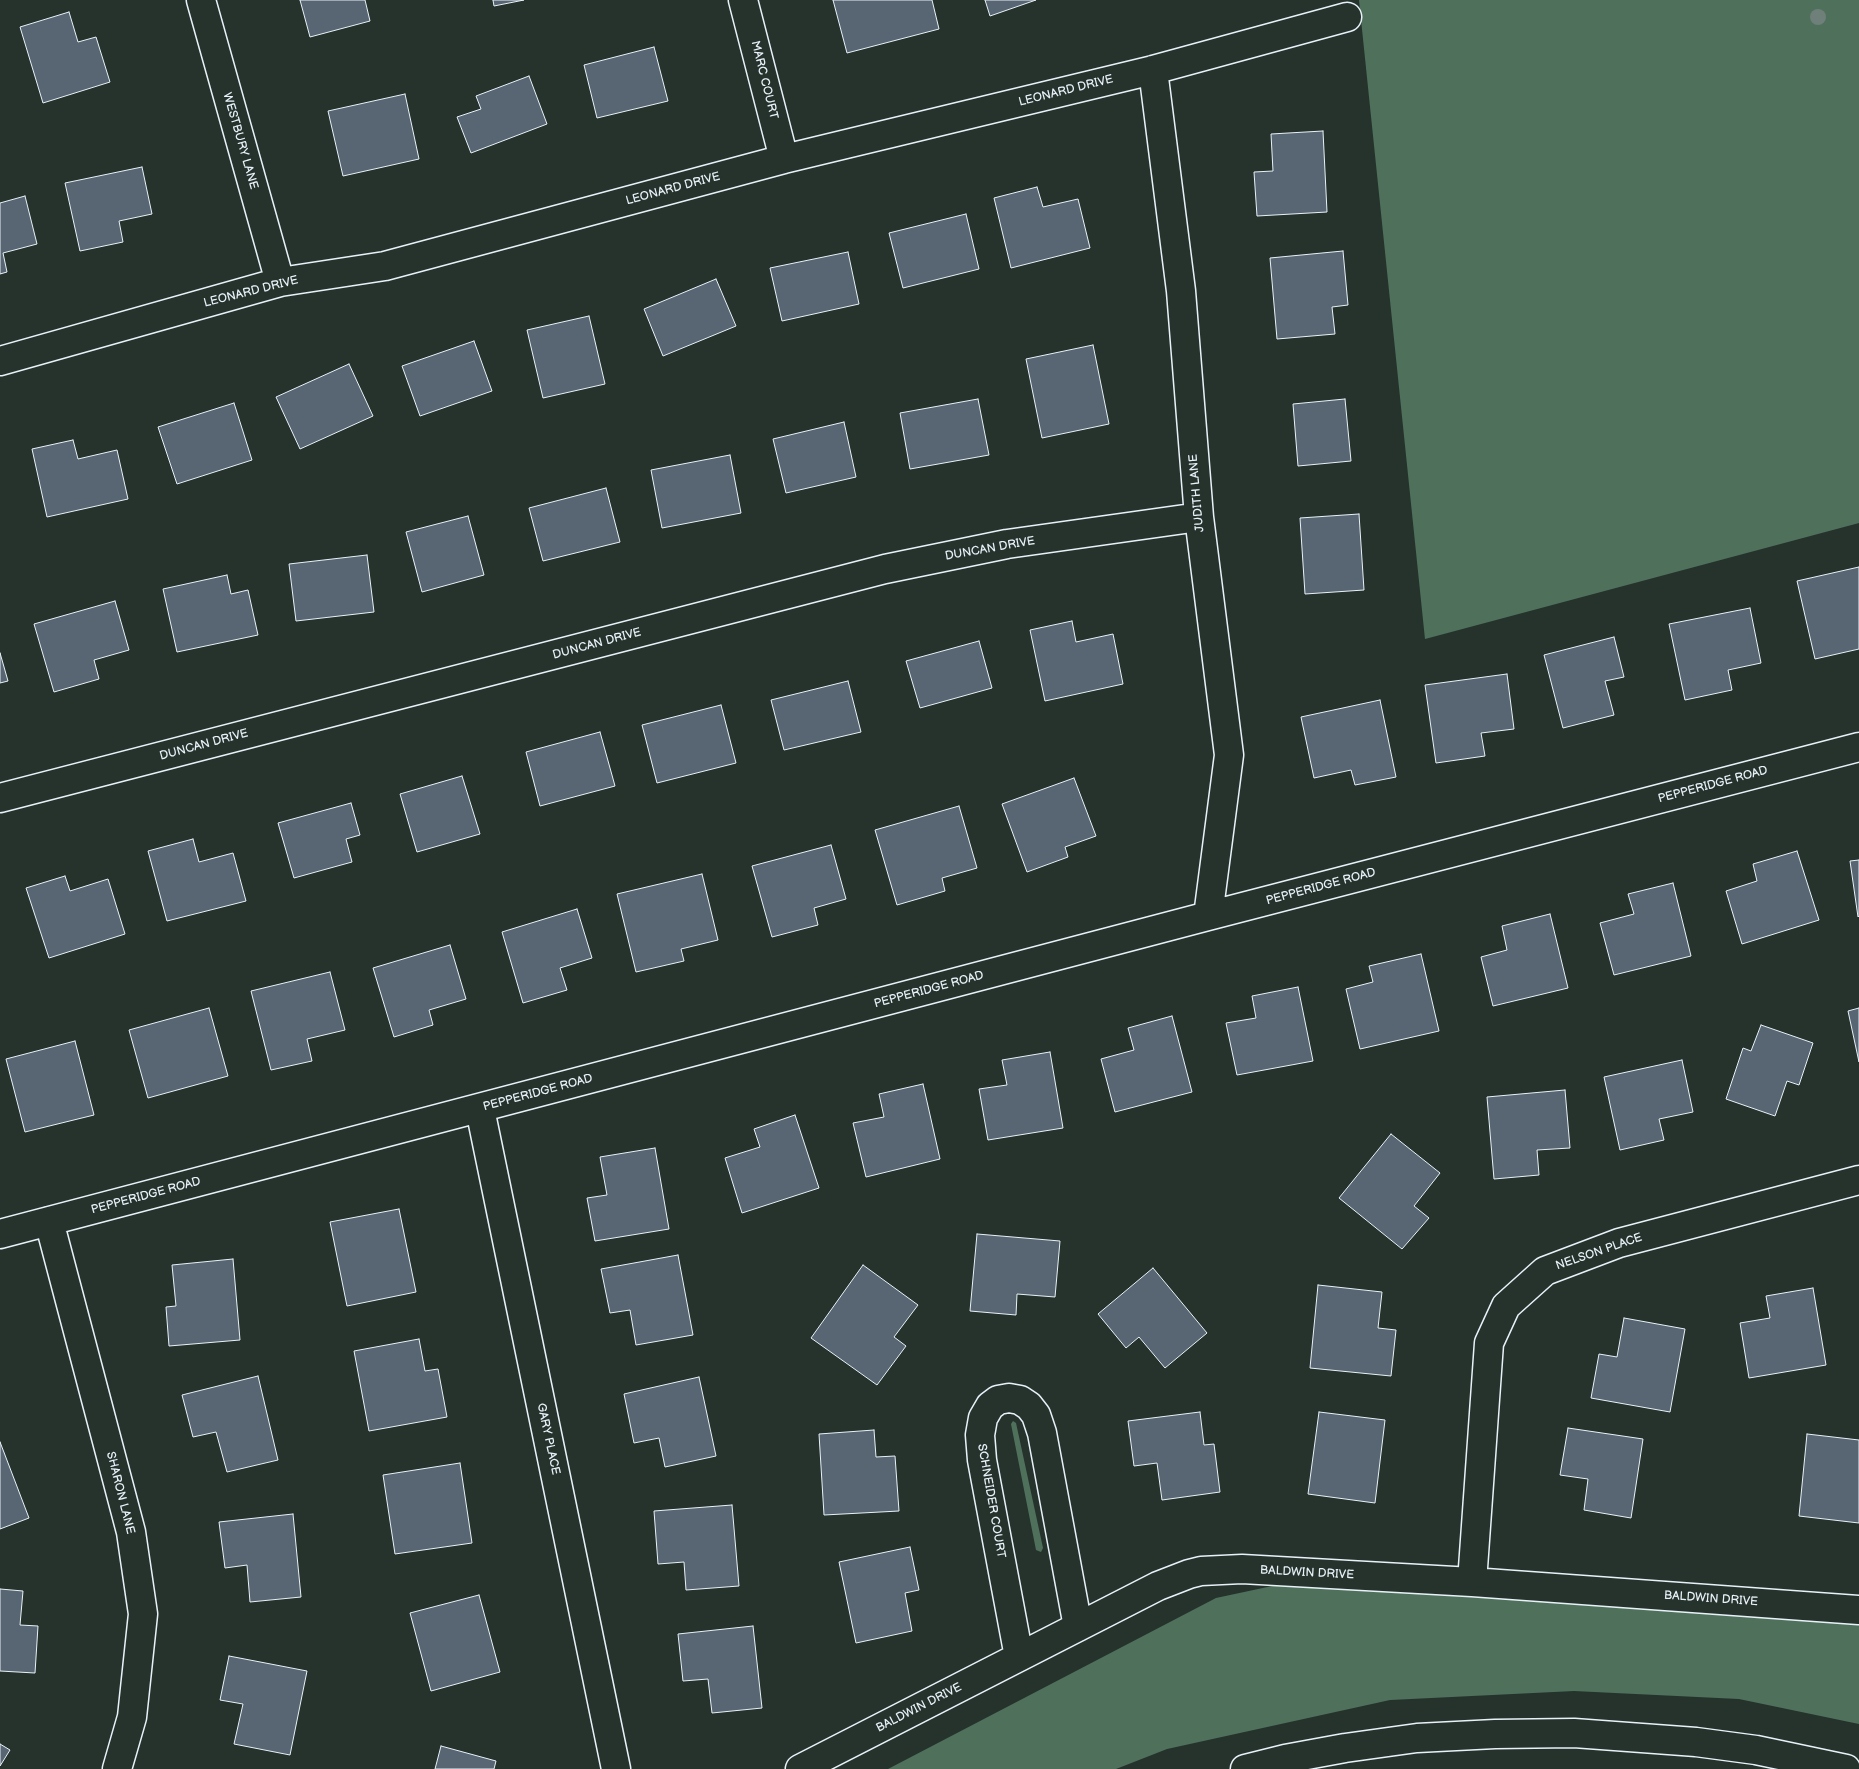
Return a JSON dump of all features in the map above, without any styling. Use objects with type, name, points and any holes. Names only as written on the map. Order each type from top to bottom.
[{"type":"main road","name":"WESTBURY LANE","points":[[201,0],[280,282]]},
{"type":"main road","name":"MARC COURT","points":[[743,0],[784,159]]},
{"type":"main road","name":"LEONARD DRIVE","points":[[0,361],[280,282],[385,266],[784,159],[1153,70],[1346,17]]},
{"type":"main road","name":"JUDITH LANE","points":[[1153,70],[1181,291],[1199,517],[1228,755],[1208,916]]},
{"type":"main road","name":"DUNCAN DRIVE","points":[[0,798],[885,569],[1007,544],[1199,517]]},
{"type":"main road","name":"PEPPERIDGE ROAD","points":[[0,1234],[1859,747]]},
{"type":"main road","name":"GARY PLACE","points":[[480,1109],[616,1769]]},
{"type":"main road","name":"NELSON PLACE","points":[[1472,1582],[1489,1343],[1506,1306],[1545,1271],[1619,1243],[1859,1180]]},
{"type":"main road","name":"SHARON LANE","points":[[49,1221],[131,1532],[143,1614],[132,1717],[117,1769]]},
{"type":"main road","name":"SCHNEIDER COURT","points":[[1019,1657],[982,1460],[980,1435],[983,1418],[990,1406],[998,1400],[1009,1398],[1020,1400],[1029,1406],[1036,1415],[1042,1433],[1078,1627]]},
{"type":"main road","name":"BALDWIN DRIVE","points":[[800,1769],[1158,1586],[1201,1571],[1242,1569],[1472,1582],[1859,1610]]},
{"type":"main road","points":[[1245,1769],[1345,1748],[1417,1738],[1495,1734],[1574,1733],[1696,1742],[1756,1750],[1846,1769]]},
{"type":"green space","points":[[1359,0],[1859,0],[1859,523],[1425,639]]},
{"type":"green space","points":[[1013,1421],[1016,1423],[1043,1548],[1041,1552],[1036,1550],[1011,1424]]},
{"type":"green space","points":[[1277,1585],[1859,1620],[1859,1724],[1739,1699],[1574,1691],[1390,1700],[1167,1749],[1116,1769],[888,1769],[1216,1598]]},
{"type":"building","points":[[300,0],[365,0],[370,21],[310,37]]},
{"type":"building","points":[[493,0],[524,0],[494,6]]},
{"type":"building","points":[[833,0],[932,0],[939,29],[847,53]]},
{"type":"building","points":[[985,0],[1036,0],[990,16]]},
{"type":"building","points":[[69,12],[78,42],[96,37],[110,82],[43,103],[20,27]]},
{"type":"building","points":[[654,47],[668,101],[597,118],[584,65]]},
{"type":"building","points":[[529,76],[547,124],[471,153],[457,117],[481,109],[476,96]]},
{"type":"building","points":[[405,94],[419,159],[343,176],[328,111]]},
{"type":"building","points":[[1323,131],[1327,212],[1257,216],[1254,172],[1273,171],[1271,134]]},
{"type":"building","points":[[142,167],[152,214],[119,221],[123,242],[80,251],[65,183]]},
{"type":"building","points":[[1037,187],[1043,207],[1078,199],[1090,248],[1011,268],[994,198]]},
{"type":"building","points":[[25,196],[37,244],[3,253],[7,272],[0,274],[0,203]]},
{"type":"building","points":[[966,214],[979,269],[903,288],[889,233]]},
{"type":"building","points":[[1343,251],[1348,305],[1332,307],[1335,334],[1277,339],[1270,258]]},
{"type":"building","points":[[848,252],[859,304],[782,321],[770,268]]},
{"type":"building","points":[[716,279],[736,326],[663,356],[644,309]]},
{"type":"building","points":[[589,316],[605,384],[543,398],[527,330]]},
{"type":"building","points":[[474,341],[492,391],[420,416],[402,366]]},
{"type":"building","points":[[1093,345],[1109,424],[1042,438],[1026,359]]},
{"type":"building","points":[[349,364],[373,416],[300,449],[276,397]]},
{"type":"building","points":[[978,399],[989,455],[910,469],[900,413]]},
{"type":"building","points":[[1345,399],[1351,461],[1298,466],[1293,404]]},
{"type":"building","points":[[234,403],[252,460],[177,484],[158,427]]},
{"type":"building","points":[[844,422],[856,477],[786,493],[773,439]]},
{"type":"building","points":[[73,440],[78,459],[117,450],[128,499],[47,517],[32,449]]},
{"type":"building","points":[[730,455],[741,513],[662,528],[651,470]]},
{"type":"building","points":[[606,488],[620,542],[543,561],[529,508]]},
{"type":"building","points":[[1359,514],[1364,590],[1305,594],[1300,518]]},
{"type":"building","points":[[468,516],[484,575],[422,592],[406,532]]},
{"type":"building","points":[[367,555],[374,612],[296,621],[289,564]]},
{"type":"building","points":[[1859,567],[1859,649],[1815,659],[1797,581]]},
{"type":"building","points":[[227,575],[231,594],[248,590],[258,635],[177,652],[163,589]]},
{"type":"building","points":[[115,601],[129,650],[94,660],[99,679],[54,692],[34,624]]},
{"type":"building","points":[[1750,608],[1761,663],[1728,670],[1732,690],[1685,700],[1669,624]]},
{"type":"building","points":[[1072,621],[1076,642],[1113,634],[1123,684],[1045,701],[1030,630]]},
{"type":"building","points":[[1614,637],[1624,677],[1605,681],[1614,715],[1563,728],[1544,655]]},
{"type":"building","points":[[979,641],[992,688],[920,708],[906,661]]},
{"type":"building","points":[[0,653],[8,681],[0,683]]},
{"type":"building","points":[[1507,674],[1514,729],[1481,733],[1485,756],[1436,763],[1425,685]]},
{"type":"building","points":[[848,681],[861,732],[784,750],[771,700]]},
{"type":"building","points":[[1380,700],[1396,777],[1355,785],[1351,770],[1314,778],[1301,717]]},
{"type":"building","points":[[721,705],[736,763],[657,783],[642,725]]},
{"type":"building","points":[[600,732],[615,786],[540,806],[526,752]]},
{"type":"building","points":[[462,776],[480,834],[417,852],[400,794]]},
{"type":"building","points":[[1074,778],[1096,836],[1065,847],[1068,857],[1027,872],[1002,804]]},
{"type":"building","points":[[351,803],[360,835],[346,839],[352,862],[294,878],[278,823]]},
{"type":"building","points":[[959,806],[977,868],[942,878],[945,891],[897,905],[875,830]]},
{"type":"building","points":[[193,839],[199,862],[233,853],[246,901],[167,921],[148,851]]},
{"type":"building","points":[[831,845],[846,899],[814,908],[818,925],[772,937],[752,866]]},
{"type":"building","points":[[1797,851],[1819,920],[1742,944],[1726,891],[1757,881],[1753,864]]},
{"type":"building","points":[[1859,860],[1859,916],[1858,917],[1850,861]]},
{"type":"building","points":[[702,874],[718,940],[681,949],[684,961],[636,972],[617,894]]},
{"type":"building","points":[[65,876],[70,891],[108,879],[125,934],[49,958],[26,888]]},
{"type":"building","points":[[1673,883],[1691,956],[1614,975],[1600,923],[1634,914],[1628,894]]},
{"type":"building","points":[[577,909],[592,958],[560,968],[567,990],[523,1003],[502,932]]},
{"type":"building","points":[[1550,914],[1568,988],[1493,1006],[1481,957],[1507,950],[1502,926]]},
{"type":"building","points":[[450,945],[466,999],[429,1010],[433,1025],[394,1037],[373,968]]},
{"type":"building","points":[[1421,954],[1439,1031],[1360,1049],[1346,989],[1373,982],[1369,966]]},
{"type":"building","points":[[330,972],[345,1030],[307,1039],[312,1061],[271,1070],[251,991]]},
{"type":"building","points":[[1298,987],[1313,1061],[1237,1075],[1226,1023],[1256,1018],[1252,996]]},
{"type":"building","points":[[209,1008],[228,1076],[148,1098],[129,1030]]},
{"type":"building","points":[[1859,1008],[1859,1062],[1848,1011]]},
{"type":"building","points":[[1172,1016],[1192,1092],[1115,1112],[1101,1059],[1134,1050],[1128,1028]]},
{"type":"building","points":[[1761,1025],[1813,1043],[1799,1085],[1787,1081],[1775,1116],[1726,1099],[1743,1048],[1751,1051]]},
{"type":"building","points":[[75,1041],[94,1115],[25,1132],[6,1059]]},
{"type":"building","points":[[1050,1052],[1063,1128],[988,1140],[979,1089],[1007,1085],[1002,1060]]},
{"type":"building","points":[[1682,1060],[1693,1112],[1659,1119],[1664,1140],[1620,1150],[1604,1077]]},
{"type":"building","points":[[923,1084],[940,1159],[866,1177],[853,1123],[884,1117],[879,1094]]},
{"type":"building","points":[[1565,1090],[1570,1148],[1537,1150],[1539,1175],[1494,1179],[1487,1097]]},
{"type":"building","points":[[795,1115],[819,1188],[742,1213],[725,1158],[760,1147],[754,1129]]},
{"type":"building","points":[[1391,1134],[1440,1173],[1414,1206],[1429,1218],[1402,1249],[1339,1198]]},
{"type":"building","points":[[655,1148],[669,1229],[595,1241],[587,1198],[607,1195],[600,1157]]},
{"type":"building","points":[[399,1209],[416,1292],[347,1306],[330,1222]]},
{"type":"building","points":[[977,1234],[1060,1241],[1055,1297],[1017,1294],[1016,1315],[970,1311]]},
{"type":"building","points":[[678,1255],[693,1335],[636,1345],[630,1310],[610,1313],[601,1269]]},
{"type":"building","points":[[233,1259],[240,1340],[169,1346],[166,1307],[176,1306],[172,1265]]},
{"type":"building","points":[[863,1265],[918,1305],[894,1337],[906,1346],[877,1385],[811,1338]]},
{"type":"building","points":[[1153,1268],[1207,1333],[1165,1368],[1139,1337],[1126,1348],[1098,1314]]},
{"type":"building","points":[[1318,1285],[1382,1292],[1378,1328],[1396,1330],[1391,1376],[1310,1368]]},
{"type":"building","points":[[1813,1288],[1826,1365],[1749,1378],[1740,1323],[1770,1318],[1766,1296]]},
{"type":"building","points":[[1624,1318],[1685,1329],[1670,1412],[1591,1398],[1599,1354],[1617,1357]]},
{"type":"building","points":[[419,1339],[425,1371],[438,1369],[447,1417],[369,1431],[354,1351]]},
{"type":"building","points":[[258,1376],[278,1460],[227,1472],[216,1432],[193,1437],[182,1395]]},
{"type":"building","points":[[699,1377],[716,1456],[665,1467],[659,1438],[634,1443],[624,1394]]},
{"type":"building","points":[[1200,1412],[1204,1445],[1214,1444],[1220,1492],[1162,1500],[1157,1463],[1134,1466],[1128,1421]]},
{"type":"building","points":[[1319,1412],[1385,1420],[1375,1503],[1308,1494]]},
{"type":"building","points":[[1568,1428],[1643,1439],[1631,1518],[1584,1510],[1588,1479],[1560,1475]]},
{"type":"building","points":[[874,1430],[876,1457],[895,1456],[899,1511],[824,1515],[819,1434]]},
{"type":"building","points":[[1807,1434],[1859,1440],[1859,1523],[1799,1516]]},
{"type":"building","points":[[0,1442],[29,1518],[0,1529]]},
{"type":"building","points":[[460,1463],[472,1543],[395,1554],[383,1475]]},
{"type":"building","points":[[732,1505],[739,1586],[686,1590],[684,1562],[658,1564],[654,1511]]},
{"type":"building","points":[[293,1514],[301,1597],[250,1602],[247,1565],[225,1568],[219,1522]]},
{"type":"building","points":[[910,1547],[919,1590],[905,1593],[912,1631],[856,1643],[839,1562]]},
{"type":"building","points":[[0,1589],[23,1591],[20,1625],[38,1626],[35,1673],[0,1671]]},
{"type":"building","points":[[479,1595],[500,1672],[431,1691],[410,1613]]},
{"type":"building","points":[[753,1626],[762,1708],[712,1713],[708,1679],[683,1681],[678,1634]]},
{"type":"building","points":[[229,1656],[307,1671],[290,1755],[234,1744],[243,1704],[220,1700]]},
{"type":"building","points":[[0,1744],[10,1750],[0,1766]]},
{"type":"building","points":[[441,1746],[496,1761],[494,1769],[435,1769]]}]
